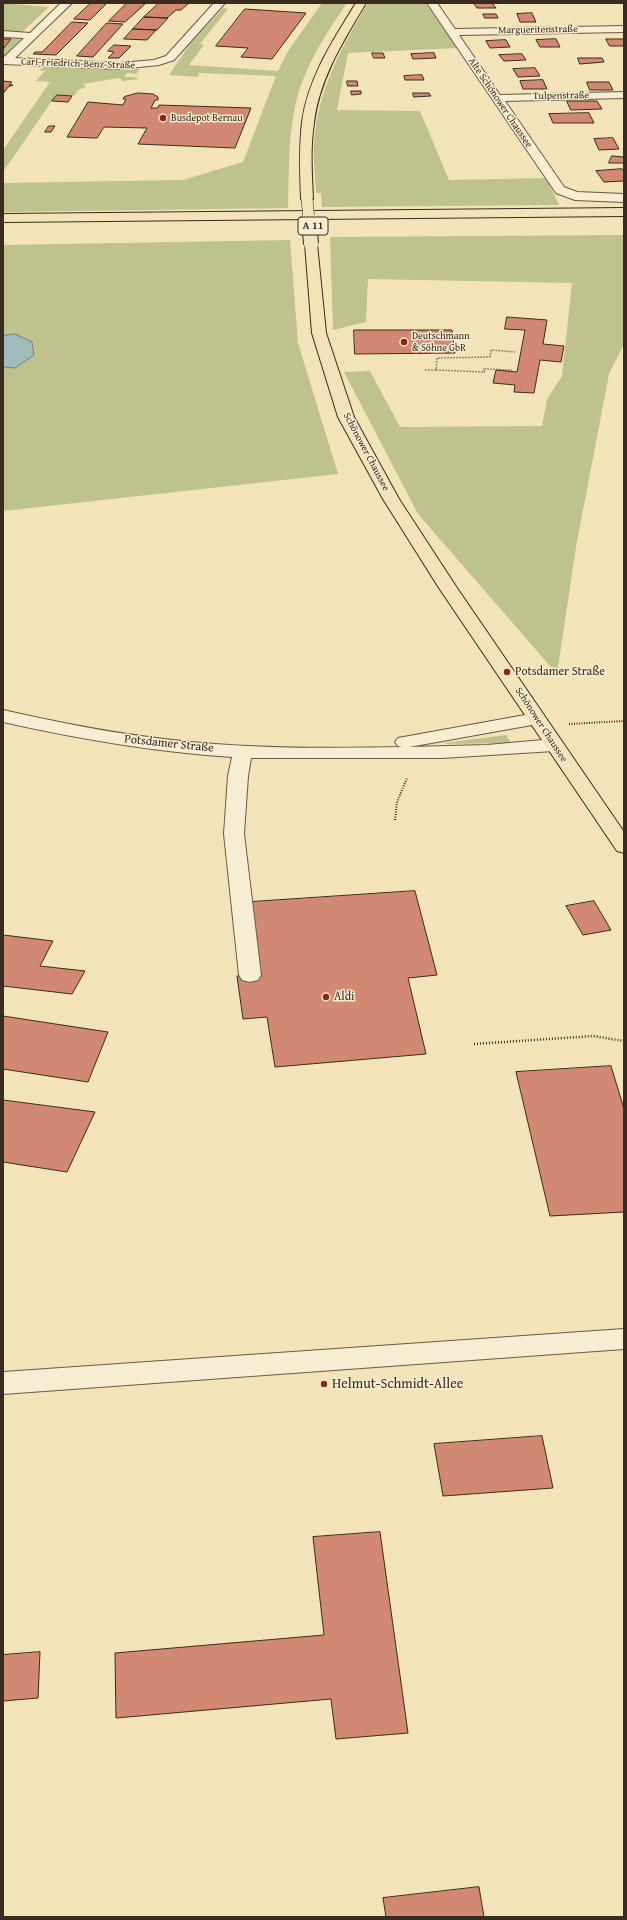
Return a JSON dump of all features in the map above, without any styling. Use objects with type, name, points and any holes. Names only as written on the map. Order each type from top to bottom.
[{"type":"main road","name":"Schönower Chaussee","points":[[361,3],[335,45],[313,96],[307,135],[305,159],[307,199],[319,333],[346,417],[391,499],[536,719],[624,847]]},
{"type":"main road","name":"A 11","points":[[3,218],[624,212]]},
{"type":"main road","name":"A 11","points":[[3,229],[624,224]]},
{"type":"street","points":[[5,61],[67,3]]},
{"type":"street","name":"Carl-Friedrich-Benz-Straße","points":[[5,61],[120,66],[155,63],[170,58],[200,22],[220,3]]},
{"type":"street","name":"Alte Schönower Chaussee","points":[[432,3],[560,190],[575,196],[624,198]]},
{"type":"street","name":"Margueritenstraße","points":[[452,32],[624,28]]},
{"type":"street","points":[[3,34],[33,36]]},
{"type":"street","name":"Tulpenstraße","points":[[497,98],[624,95]]},
{"type":"street","name":"Potsdamer Straße","points":[[3,716],[55,729],[134,740],[243,752],[467,752],[554,745]]},
{"type":"street","name":"Potsdamer Straße","points":[[337,753],[536,719]]},
{"type":"street","points":[[243,752],[238,776],[234,834],[250,975]]},
{"type":"street","points":[[3,1383],[624,1339]]},
{"type":"path","points":[[436,370],[437,358],[490,357],[491,350],[515,352]]},
{"type":"path","points":[[425,370],[484,372],[484,369],[512,370]]},
{"type":"path","points":[[569,724],[624,721]]},
{"type":"path","points":[[395,820],[397,802],[407,778]]},
{"type":"path","points":[[474,1044],[593,1036],[624,1041]]},
{"type":"green space","points":[[3,3],[49,7],[21,33],[3,33]]},
{"type":"green space","points":[[322,3],[347,3],[314,55],[297,98],[289,160],[288,208],[3,212],[3,183],[183,180],[243,162],[276,76],[199,73],[198,77],[169,75],[192,41],[223,8],[228,9],[200,44],[204,45],[189,65],[278,71],[288,51]]},
{"type":"green space","points":[[368,3],[425,3],[458,48],[348,53],[337,110],[420,111],[449,180],[546,178],[559,205],[322,207],[321,193],[316,193],[314,154],[316,122],[320,104],[341,52]]},
{"type":"green space","points":[[3,35],[23,37],[3,57],[3,49],[10,39],[3,39]]},
{"type":"green space","points":[[47,65],[140,69],[136,74],[127,73],[124,77],[135,77],[139,79],[123,81],[119,78],[83,84],[86,87],[78,90],[74,96],[56,95],[3,172],[3,150],[50,82],[36,81],[45,71],[39,70]]},
{"type":"green space","points":[[624,235],[624,344],[609,374],[576,547],[557,674],[418,514],[344,372],[370,371],[400,427],[542,426],[547,399],[562,376],[572,283],[368,279],[366,322],[333,330],[330,237]]},
{"type":"green space","points":[[290,240],[298,343],[338,474],[3,511],[3,367],[15,368],[15,334],[3,336],[3,245]]},
{"type":"green space","points":[[506,735],[511,743],[444,743]]},
{"type":"water","points":[[15,334],[32,342],[34,355],[15,368],[3,367],[3,336]]},
{"type":"building","points":[[91,3],[107,3],[90,20],[74,19]]},
{"type":"building","points":[[127,3],[146,3],[125,22],[109,21]]},
{"type":"building","points":[[159,3],[189,3],[181,10],[176,10],[167,18],[144,17]]},
{"type":"building","points":[[492,3],[496,8],[477,8],[474,4]]},
{"type":"building","points":[[245,9],[306,13],[272,59],[241,57],[248,48],[216,46]]},
{"type":"building","points":[[532,13],[536,22],[520,22],[517,14]]},
{"type":"building","points":[[483,14],[496,14],[498,18],[485,18]]},
{"type":"building","points":[[144,17],[168,18],[157,30],[133,29]]},
{"type":"building","points":[[72,22],[88,23],[56,55],[33,54],[35,52],[42,52]]},
{"type":"building","points":[[107,23],[123,24],[93,57],[77,56]]},
{"type":"building","points":[[133,29],[156,30],[147,40],[124,39]]},
{"type":"building","points":[[3,39],[11,39],[3,49]]},
{"type":"building","points":[[556,39],[560,47],[540,47],[536,40]]},
{"type":"building","points":[[606,39],[624,39],[624,46],[610,46]]},
{"type":"building","points":[[506,40],[510,47],[490,48],[486,41]]},
{"type":"building","points":[[114,45],[131,46],[119,58],[108,58],[114,52],[108,51]]},
{"type":"building","points":[[372,53],[383,53],[385,58],[374,58]]},
{"type":"building","points":[[434,53],[436,58],[413,59],[411,54]]},
{"type":"building","points":[[522,54],[526,60],[504,61],[499,55]]},
{"type":"building","points":[[578,58],[602,58],[604,62],[580,64]]},
{"type":"building","points":[[535,68],[540,76],[518,77],[513,69]]},
{"type":"building","points":[[422,75],[424,80],[405,80],[404,76]]},
{"type":"building","points":[[543,80],[547,89],[523,89],[520,81]]},
{"type":"building","points":[[3,81],[12,82],[9,85],[13,85],[8,87],[3,94]]},
{"type":"building","points":[[347,81],[357,81],[358,86],[348,86]]},
{"type":"building","points":[[587,82],[609,82],[613,90],[590,90]]},
{"type":"building","points":[[351,91],[361,91],[361,94],[352,95]]},
{"type":"building","name":"Busdepot Bernau","points":[[138,93],[153,94],[158,97],[158,100],[155,100],[151,108],[158,108],[159,105],[251,108],[235,148],[138,144],[147,128],[104,127],[97,138],[67,137],[88,102],[123,105],[126,99],[123,99],[124,97]]},
{"type":"building","points":[[413,93],[429,93],[431,96],[414,97]]},
{"type":"building","points":[[57,95],[72,96],[68,102],[52,101]]},
{"type":"building","points":[[567,101],[597,101],[602,109],[571,110]]},
{"type":"building","points":[[589,113],[594,123],[553,123],[549,114]]},
{"type":"building","points":[[49,126],[55,126],[51,132],[45,132]]},
{"type":"building","points":[[613,138],[619,149],[599,150],[594,139]]},
{"type":"building","points":[[612,156],[624,157],[624,163],[609,163]]},
{"type":"building","points":[[622,169],[624,172],[624,181],[604,182],[596,171]]},
{"type":"building","points":[[507,317],[547,320],[543,344],[564,346],[561,362],[540,360],[534,393],[514,392],[515,385],[493,383],[496,370],[517,372],[525,330],[505,329]]},
{"type":"building","name":"Deutschmann & Söhne GbR","points":[[354,330],[452,330],[455,353],[355,354]]},
{"type":"building","name":"Aldi","points":[[415,891],[437,975],[408,978],[426,1054],[275,1067],[267,1017],[243,1019],[237,976],[261,974],[251,902]]},
{"type":"building","points":[[594,901],[611,930],[583,935],[566,906]]},
{"type":"building","points":[[3,935],[53,941],[40,966],[85,971],[72,994],[3,986]]},
{"type":"building","points":[[3,1016],[108,1032],[88,1082],[3,1069]]},
{"type":"building","points":[[611,1066],[624,1109],[624,1212],[550,1216],[516,1072]]},
{"type":"building","points":[[3,1100],[95,1112],[67,1172],[3,1162]]},
{"type":"building","points":[[542,1436],[553,1488],[443,1496],[434,1444]]},
{"type":"building","points":[[380,1532],[408,1733],[336,1739],[331,1699],[116,1718],[115,1653],[324,1635],[313,1537]]},
{"type":"building","points":[[40,1652],[38,1698],[3,1701],[3,1655]]},
{"type":"building","points":[[479,1887],[484,1917],[386,1917],[383,1898]]},
{"type":"place","name":"Busdepot Bernau","points":[[163,118]]},
{"type":"place","name":"Deutschmann & Söhne GbR","points":[[404,342]]},
{"type":"place","name":"Potsdamer Straße","points":[[507,672]]},
{"type":"place","name":"Aldi","points":[[326,997]]},
{"type":"place","name":"Helmut-Schmidt-Allee","points":[[324,1384]]}]
